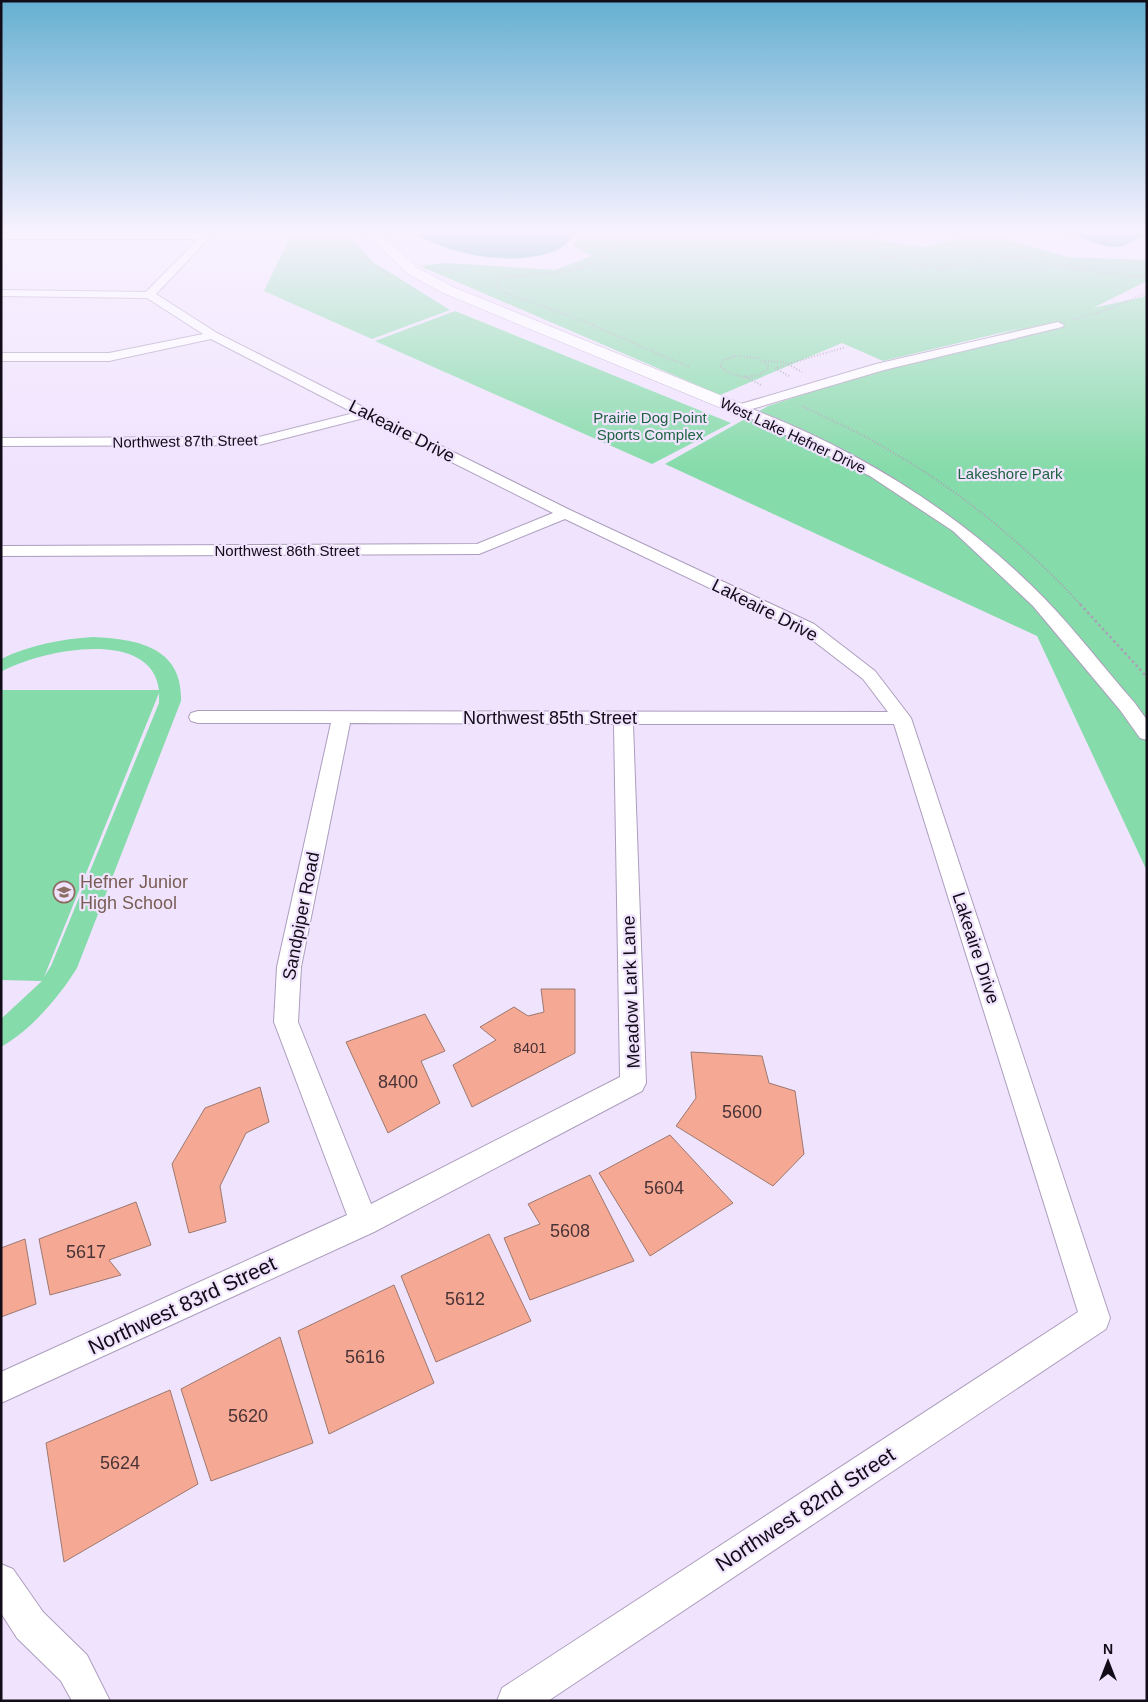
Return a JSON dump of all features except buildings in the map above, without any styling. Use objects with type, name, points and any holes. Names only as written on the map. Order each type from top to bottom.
[{"type":"street","name":"Lakeaire Drive","points":[[177,312],[213,335],[366,414],[565,513],[808,628],[870,675],[902,718],[1094,1318]]},
{"type":"street","name":"West Lake Hefner Drive","points":[[503,312],[770,421],[875,473],[958,528],[1039,602],[1127,706],[1147,734]]},
{"type":"street","points":[[739,409],[880,367],[1058,325]]},
{"type":"street","points":[[1,357],[109,357],[213,335]]},
{"type":"street","name":"Northwest 87th Street","points":[[1,442],[259,441],[366,414]]},
{"type":"street","name":"Northwest 86th Street","points":[[1,551],[479,549],[565,513]]},
{"type":"street","name":"Northwest 85th Street","points":[[198,717],[902,718]]},
{"type":"street","name":"Sandpiper Road","points":[[342,718],[289,967],[286,1022],[364,1222]]},
{"type":"street","name":"Meadow Lark Lane","points":[[364,1222],[633,1083],[623,718]]},
{"type":"street","name":"Northwest 83rd Street","points":[[1,1388],[364,1222]]},
{"type":"street","name":"Northwest 82nd Street","points":[[515,1701],[1094,1318]]},
{"type":"street","points":[[1,1581],[30,1625],[74,1668],[92,1701]]},
{"type":"path","points":[[558,312],[694,369]]},
{"type":"path","points":[[1058,325],[1100,312]]},
{"type":"path","points":[[789,376],[775,368],[846,347]]},
{"type":"path","points":[[765,361],[768,364],[768,370],[752,376],[729,373],[720,366],[723,360],[735,356],[752,356],[765,361],[787,364],[802,372]]},
{"type":"green space","points":[[312,312],[443,312],[372,339]]},
{"type":"green space","name":"Prairie Dog Point Sports Complex","points":[[451,312],[459,312],[731,423],[652,464],[375,341]]},
{"type":"green space","name":"Lakeshore Park","points":[[528,312],[1147,312],[1147,871],[1037,636],[665,464],[768,406],[906,361],[1025,327],[883,361],[842,343],[720,395]]},
{"type":"green space","name":"Hefner Junior High School","points":[[93,637],[126,640],[154,650],[166,658],[174,668],[180,683],[181,701],[77,968],[44,1012],[23,1032],[1,1047],[1,1019],[42,981],[1,980],[1,690],[159,690],[151,670],[136,657],[115,651],[91,649],[65,652],[40,657],[1,672],[1,659],[12,654],[57,641]],"holes":[[[159,693],[159,703],[51,966],[44,977]]]},
{"type":"place","name":"Hefner Junior High School","points":[[64,892]]}]
